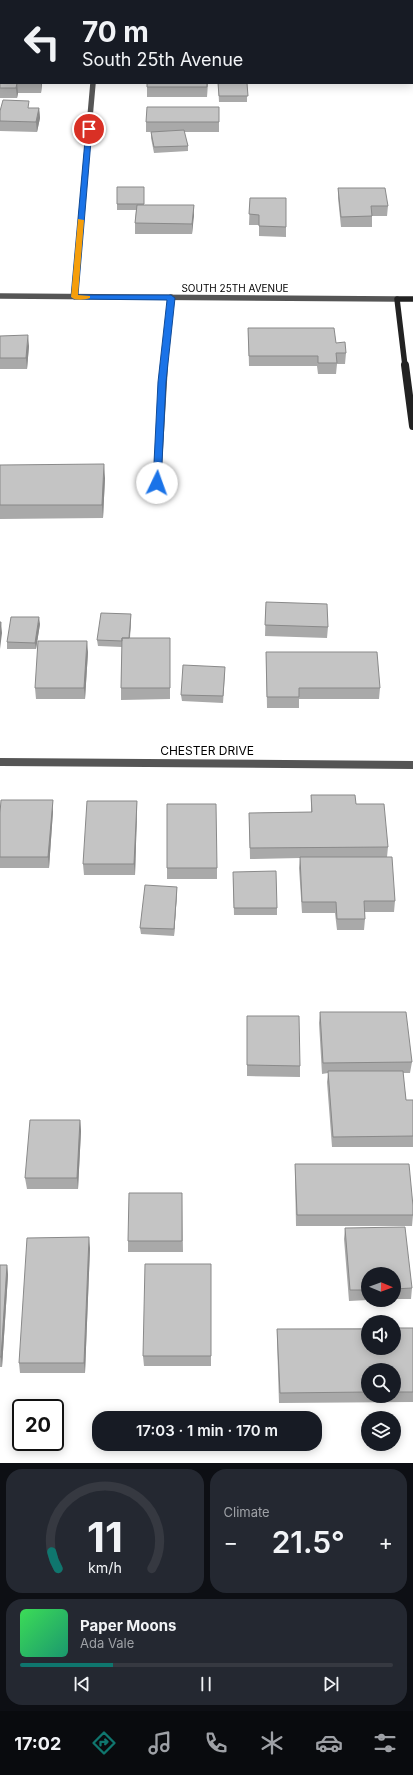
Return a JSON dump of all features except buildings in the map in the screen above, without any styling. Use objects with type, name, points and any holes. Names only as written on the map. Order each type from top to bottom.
[{"type":"street","points":[[74,297],[93,84]]},
{"type":"street","name":"SOUTH 25TH AVENUE","points":[[0,296],[397,299]]},
{"type":"street","points":[[157,483],[162,382],[171,298]]},
{"type":"street","points":[[413,299],[397,299],[413,426]]},
{"type":"street","name":"CHESTER DRIVE","points":[[0,762],[413,764]]},
{"type":"slow traffic","points":[[81,220],[74,297],[87,297]]},
{"type":"route","points":[[89,129],[74,297],[171,298],[162,382],[157,483]]}]
